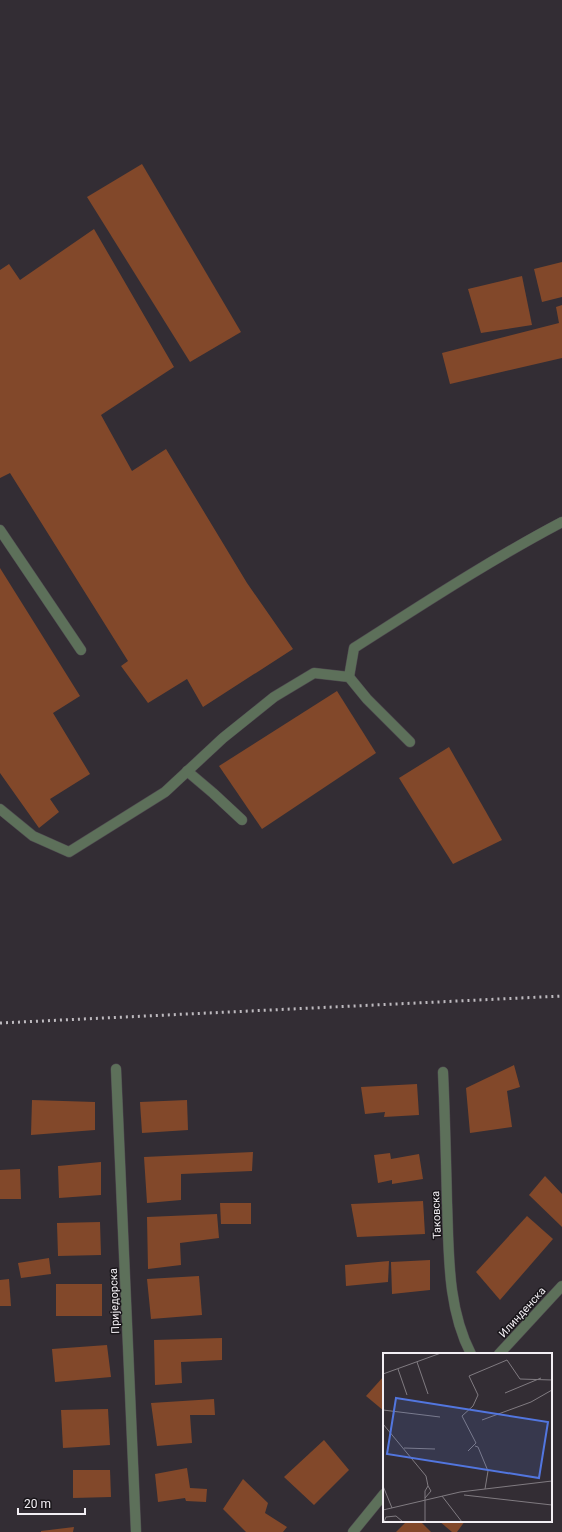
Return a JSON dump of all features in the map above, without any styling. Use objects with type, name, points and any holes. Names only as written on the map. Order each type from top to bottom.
[{"type":"street","points":[[349,677],[354,648],[460,580],[522,543],[562,522]]},
{"type":"street","points":[[0,530],[81,650]]},
{"type":"street","points":[[0,809],[33,836],[70,852],[165,792],[223,738],[274,698],[314,673],[349,677],[367,699],[410,742]]},
{"type":"street","points":[[187,771],[242,820]]},
{"type":"street","name":"Приједорска","points":[[116,1069],[136,1532]]},
{"type":"street","name":"Таковска","points":[[443,1072],[450,1272],[455,1309],[464,1340],[470,1353]]},
{"type":"street","name":"Илинденска","points":[[500,1353],[562,1286]]},
{"type":"street","points":[[353,1532],[383,1495]]},
{"type":"building","points":[[142,164],[241,332],[190,362],[87,197]]},
{"type":"building","points":[[94,229],[174,367],[101,415],[132,471],[166,449],[247,583],[293,649],[203,707],[187,679],[148,703],[121,666],[128,661],[10,473],[0,478],[0,270],[9,264],[20,280]]},
{"type":"building","points":[[562,262],[562,297],[542,302],[534,269]]},
{"type":"building","points":[[522,276],[532,325],[481,333],[468,289]]},
{"type":"building","points":[[562,305],[562,358],[450,384],[442,353],[559,323],[556,307]]},
{"type":"building","points":[[0,568],[80,696],[53,713],[90,774],[50,799],[59,812],[39,828],[0,773]]},
{"type":"building","points":[[337,691],[376,753],[262,829],[219,766]]},
{"type":"building","points":[[449,747],[502,840],[453,864],[399,778]]},
{"type":"building","points":[[514,1065],[520,1087],[507,1091],[512,1127],[470,1133],[466,1088]]},
{"type":"building","points":[[417,1084],[419,1115],[384,1117],[385,1112],[365,1114],[361,1087]]},
{"type":"building","points":[[32,1100],[95,1102],[95,1130],[31,1135]]},
{"type":"building","points":[[187,1100],[188,1130],[142,1133],[140,1102]]},
{"type":"building","points":[[253,1152],[252,1171],[181,1174],[181,1200],[147,1203],[144,1157]]},
{"type":"building","points":[[390,1153],[391,1159],[419,1154],[423,1179],[392,1184],[392,1180],[378,1183],[374,1155]]},
{"type":"building","points":[[101,1162],[101,1195],[59,1198],[58,1166]]},
{"type":"building","points":[[20,1169],[21,1199],[0,1199],[0,1170]]},
{"type":"building","points":[[545,1176],[562,1194],[562,1227],[529,1195]]},
{"type":"building","points":[[423,1201],[425,1234],[357,1237],[351,1204]]},
{"type":"building","points":[[220,1203],[251,1203],[251,1224],[221,1224]]},
{"type":"building","points":[[217,1214],[219,1238],[180,1243],[181,1265],[148,1269],[147,1217]]},
{"type":"building","points":[[527,1216],[553,1239],[500,1300],[476,1272]]},
{"type":"building","points":[[100,1222],[101,1255],[58,1256],[57,1223]]},
{"type":"building","points":[[49,1258],[51,1274],[21,1278],[18,1263]]},
{"type":"building","points":[[430,1260],[430,1290],[392,1294],[391,1262]]},
{"type":"building","points":[[389,1261],[388,1282],[346,1286],[345,1265]]},
{"type":"building","points":[[199,1276],[202,1315],[151,1319],[147,1279]]},
{"type":"building","points":[[9,1279],[11,1306],[0,1306],[0,1280]]},
{"type":"building","points":[[56,1284],[102,1284],[102,1316],[56,1316]]},
{"type":"building","points":[[222,1338],[222,1360],[181,1362],[182,1383],[155,1385],[154,1340]]},
{"type":"building","points":[[107,1345],[111,1377],[55,1382],[52,1349]]},
{"type":"building","points":[[383,1377],[383,1410],[366,1396]]},
{"type":"building","points":[[214,1399],[215,1415],[190,1415],[192,1443],[157,1446],[151,1403]]},
{"type":"building","points":[[108,1409],[110,1445],[63,1448],[61,1410]]},
{"type":"building","points":[[324,1440],[349,1470],[314,1505],[284,1477]]},
{"type":"building","points":[[187,1468],[190,1488],[207,1489],[206,1502],[186,1501],[185,1498],[158,1502],[155,1474]]},
{"type":"building","points":[[73,1470],[110,1470],[111,1497],[73,1498]]},
{"type":"building","points":[[243,1479],[268,1503],[265,1513],[287,1527],[283,1532],[246,1532],[223,1509]]},
{"type":"building","points":[[406,1522],[421,1522],[431,1532],[396,1532]]},
{"type":"building","points":[[440,1522],[464,1522],[457,1532],[452,1532]]},
{"type":"building","points":[[74,1527],[73,1532],[41,1532],[41,1531]]},
{"type":"railway","points":[[0,1023],[562,996]]}]
